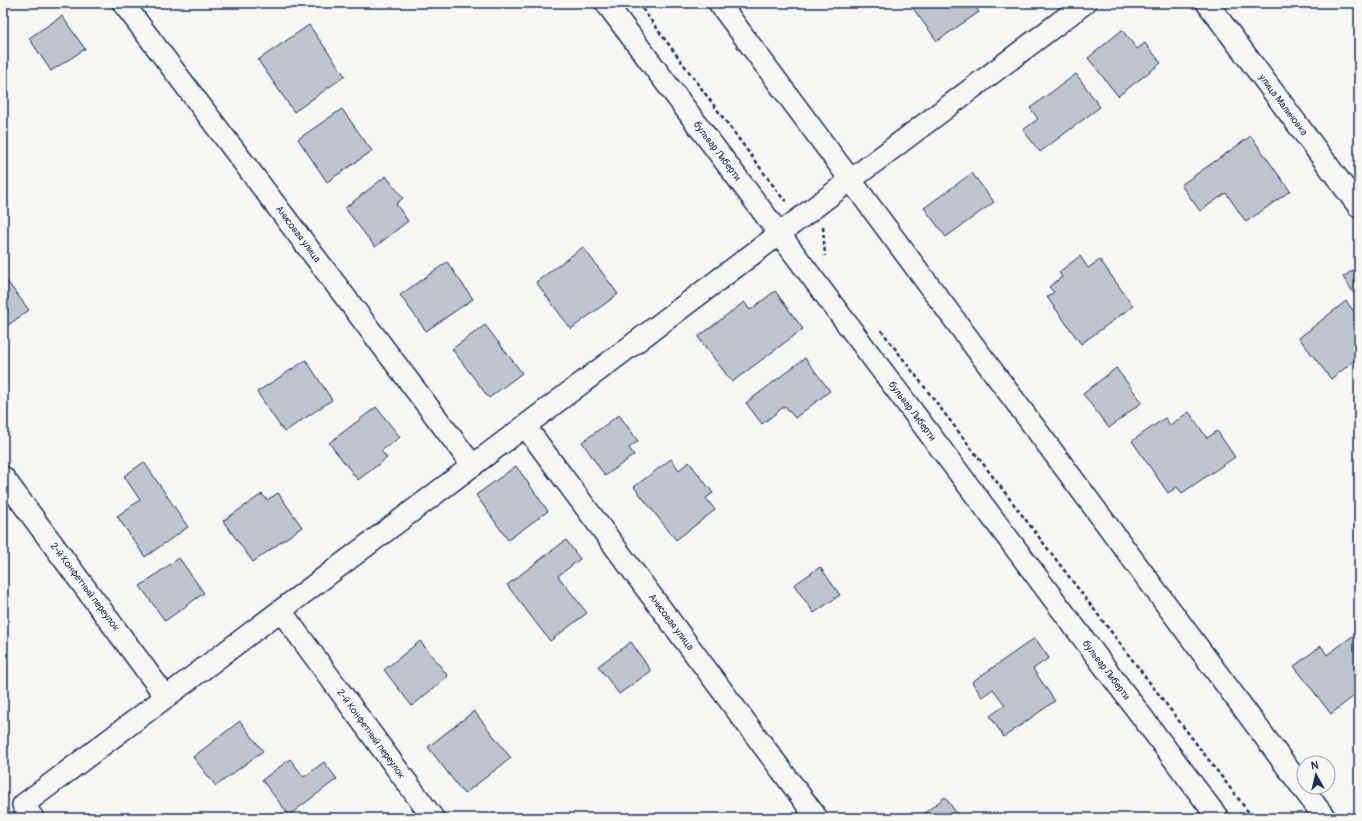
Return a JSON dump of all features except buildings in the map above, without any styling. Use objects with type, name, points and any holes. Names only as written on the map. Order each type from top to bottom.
[{"type":"street","name":"Анисовая улица","points":[[123,3],[473,466]]},
{"type":"street","name":"бульвар Либерти","points":[[606,3],[1218,818]]},
{"type":"street","points":[[719,3],[1325,818]]},
{"type":"street","points":[[28,811],[166,697],[1085,3]]},
{"type":"street","name":"улица Малиновка","points":[[1207,3],[1359,207]]},
{"type":"street","name":"Анисовая улица","points":[[525,426],[816,818]]},
{"type":"street","name":"2-й Конфетный переулок","points":[[3,477],[166,697]]},
{"type":"street","name":"2-й Конфетный переулок","points":[[280,611],[433,818]]},
{"type":"path","points":[[638,3],[784,200],[822,202],[824,255],[829,262]]},
{"type":"path","points":[[877,325],[1253,818]]}]
